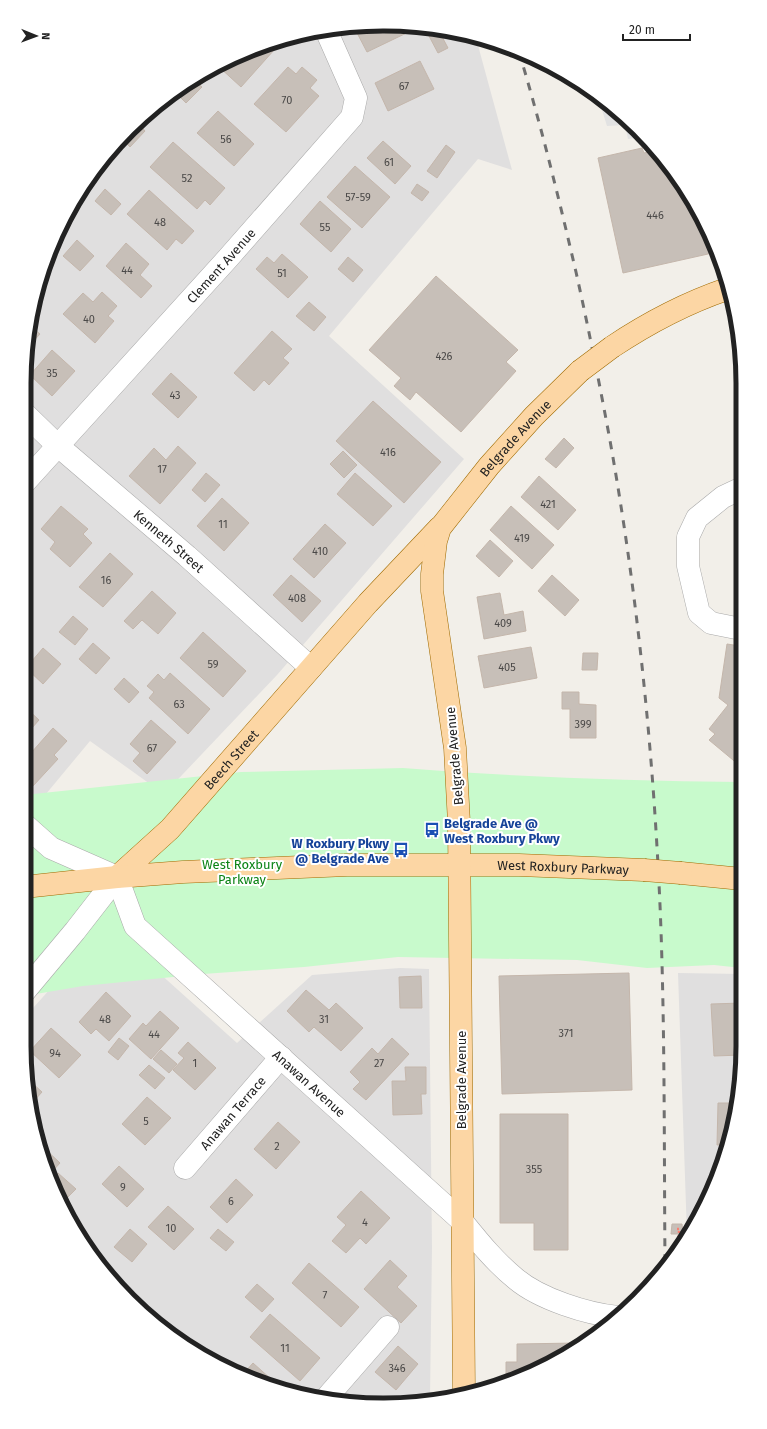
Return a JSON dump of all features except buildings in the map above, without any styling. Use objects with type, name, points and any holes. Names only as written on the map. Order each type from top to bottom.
[{"type":"main road","name":"Belgrade Avenue","points":[[464,1388],[460,865],[455,748],[432,591],[433,557],[440,528],[514,438],[549,400],[580,371],[634,332],[676,310],[724,290]]},
{"type":"main road","name":"Beech Street","points":[[117,877],[170,829],[368,603],[440,528]]},
{"type":"main road","name":"West Roxbury Parkway","points":[[31,886],[183,872],[284,867],[460,865],[519,865],[644,870],[736,878]]},
{"type":"street","name":"Clement Avenue","points":[[31,475],[229,257],[352,117],[356,98],[328,36]]},
{"type":"street","name":"Kenneth Street","points":[[31,420],[57,446],[187,556],[311,668]]},
{"type":"street","points":[[736,491],[723,497],[697,518],[688,537],[688,566],[699,613],[711,623],[736,628]]},
{"type":"street","points":[[31,830],[51,848],[117,877]]},
{"type":"street","name":"Beech Street","points":[[31,979],[75,931],[117,877]]},
{"type":"street","name":"Anawan Avenue","points":[[117,877],[135,926],[462,1221],[501,1266],[517,1280],[533,1290],[573,1307],[609,1316]]},
{"type":"street","name":"Anawan Terrace","points":[[185,1168],[281,1057]]},
{"type":"street","points":[[330,1394],[388,1327]]},
{"type":"path","points":[[677,1229],[679,1229],[679,1238]]},
{"type":"shaded area","points":[[384,31],[430,34],[478,44],[512,170],[478,159],[329,336],[464,459],[277,675],[164,794],[90,741],[31,812],[32,360],[34,337],[43,292],[58,249],[78,207],[90,188],[118,151],[151,118],[188,90],[207,78],[249,58],[292,43],[337,34],[360,32]]},
{"type":"shaded area","points":[[601,106],[624,125],[607,126]]},
{"type":"shaded area","points":[[625,127],[636,138],[628,139]]},
{"type":"shaded area","points":[[118,936],[237,1043],[312,975],[400,968],[429,969],[432,1247],[430,1395],[384,1398],[337,1395],[292,1386],[228,1362],[188,1339],[151,1311],[118,1278],[90,1241],[67,1201],[43,1137],[34,1092],[31,1046],[31,1010],[97,937]]},
{"type":"shaded area","points":[[678,973],[736,974],[735,1069],[729,1114],[717,1159],[700,1201],[687,1226]]},
{"type":"green space","name":"West Roxbury Parkway","points":[[403,768],[572,778],[736,782],[736,967],[714,965],[647,968],[577,960],[398,957],[304,967],[203,974],[83,986],[31,995],[31,794],[241,772]]},
{"type":"railway","points":[[521,59],[556,190],[589,333],[619,493],[636,610],[653,787],[660,905],[664,1039],[665,1257]]},
{"type":"place","name":"Belgrade Ave @ West Roxbury Pkwy","points":[[432,830]]},
{"type":"place","name":"W Roxbury Pkwy @ Belgrade Ave","points":[[401,850]]}]
